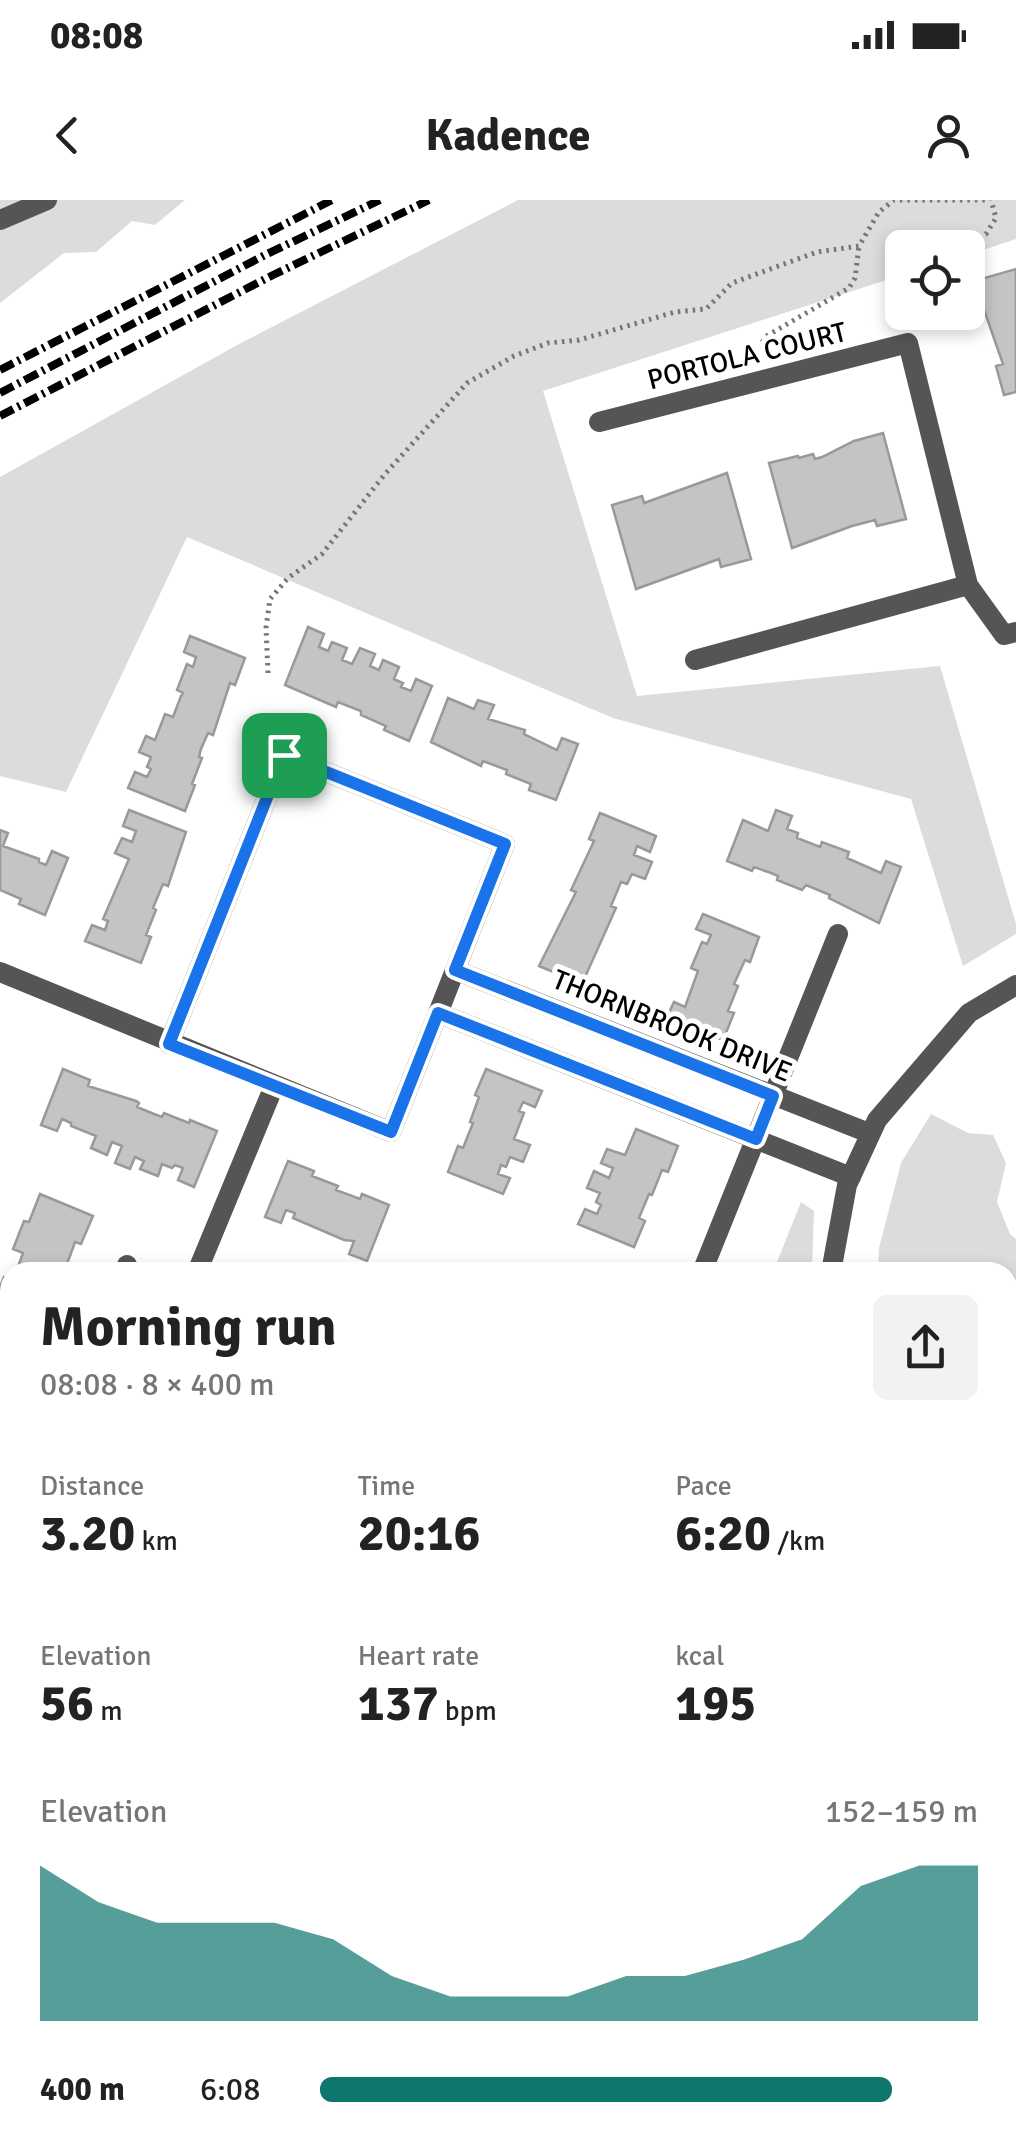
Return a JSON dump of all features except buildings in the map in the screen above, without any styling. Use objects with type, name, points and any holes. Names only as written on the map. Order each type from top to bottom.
[{"type":"street","points":[[0,220],[47,200]]},
{"type":"street","name":"PORTOLA COURT","points":[[600,422],[908,344],[968,586]]},
{"type":"street","points":[[695,660],[968,586],[1004,635],[1016,632]]},
{"type":"street","points":[[0,972],[169,1044],[391,1132],[505,844],[284,755],[169,1044]]},
{"type":"street","points":[[706,1262],[838,934]]},
{"type":"street","name":"THORNBROOK DRIVE","points":[[455,970],[870,1134]]},
{"type":"street","points":[[833,1262],[850,1177],[876,1120],[969,1013],[1016,986]]},
{"type":"street","points":[[438,1013],[850,1177]]},
{"type":"street","points":[[201,1262],[274,1086]]},
{"type":"path","points":[[770,378],[762,343],[765,337],[848,288],[854,278],[859,246],[879,212],[894,200],[990,200],[996,218],[985,234]]},
{"type":"path","points":[[268,673],[266,628],[270,599],[288,578],[322,554],[385,474],[467,383],[514,356],[548,343],[579,340],[675,312],[706,309],[732,283],[817,252],[859,246]]},
{"type":"shaded area","points":[[0,200],[185,200],[155,225],[132,221],[96,252],[64,253],[0,303]]},
{"type":"shaded area","points":[[518,200],[1016,200],[1016,239],[985,249],[985,230],[885,230],[885,280],[543,391],[637,696],[940,666],[1016,934],[963,966],[911,799],[613,718],[187,537],[66,792],[0,776],[0,477],[239,344]]},
{"type":"shaded area","points":[[931,1114],[968,1133],[993,1135],[1006,1163],[997,1202],[1010,1234],[1016,1239],[1016,1262],[878,1262],[901,1163]]},
{"type":"shaded area","points":[[801,1202],[814,1211],[812,1262],[777,1262]]},
{"type":"railway","points":[[0,370],[332,200]]},
{"type":"railway","points":[[0,393],[265,255],[380,200]]},
{"type":"railway","points":[[0,416],[273,275],[429,200]]},
{"type":"route","points":[[284,755],[505,844],[455,970],[773,1096],[756,1139],[438,1013],[391,1132],[169,1044],[284,755]]}]
